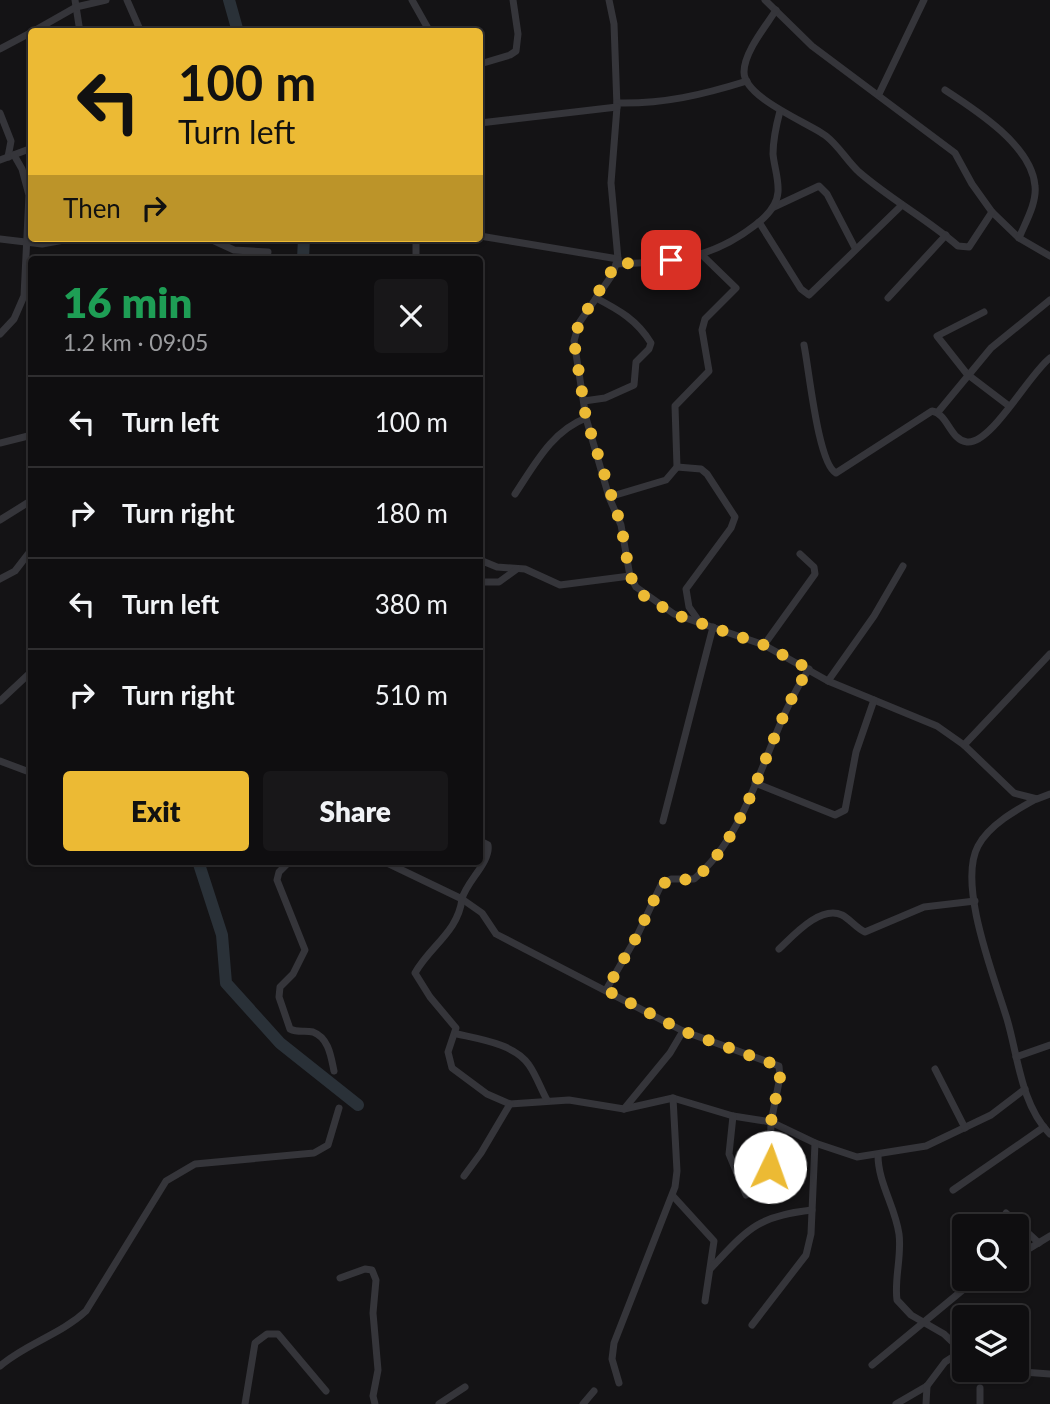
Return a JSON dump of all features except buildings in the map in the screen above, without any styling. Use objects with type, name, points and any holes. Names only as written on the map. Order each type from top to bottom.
[{"type":"street","points":[[38,28],[75,4],[106,0]]},
{"type":"street","points":[[127,0],[139,28]]},
{"type":"street","points":[[412,0],[428,28]]},
{"type":"street","points":[[483,63],[516,51],[518,34],[513,0]]},
{"type":"street","points":[[609,0],[614,24],[617,105],[611,170],[617,261],[579,323],[574,341],[586,418],[609,496],[621,525],[630,576],[641,594],[674,614],[764,645],[828,681],[937,726],[964,745],[1014,793],[1037,799]]},
{"type":"street","points":[[765,0],[834,63],[955,153],[992,212],[1019,238],[1050,256]]},
{"type":"street","points":[[879,94],[924,0]]},
{"type":"street","points":[[75,4],[79,28]]},
{"type":"street","points":[[776,10],[747,59],[744,72],[747,81],[780,111],[825,135],[858,171],[958,246],[969,247],[992,212]]},
{"type":"street","points":[[0,49],[28,34]]},
{"type":"street","points":[[483,123],[694,98],[747,81]]},
{"type":"street","points":[[945,90],[991,121],[1009,138],[1027,166],[1036,187],[1019,238]]},
{"type":"street","points":[[774,207],[778,192],[774,134],[780,111]]},
{"type":"street","points":[[0,113],[11,141],[7,157]]},
{"type":"street","points":[[7,157],[28,149]]},
{"type":"street","points":[[7,157],[22,169],[28,191]]},
{"type":"street","points":[[483,237],[617,261],[654,263],[702,255],[730,245],[760,222],[774,207],[819,186],[827,194],[855,248]]},
{"type":"street","points":[[760,222],[801,289],[809,295],[820,288],[855,248],[902,205]]},
{"type":"street","points":[[1,332],[14,319],[24,296],[28,207]]},
{"type":"street","points":[[888,298],[946,235]]},
{"type":"street","points":[[0,239],[42,244],[53,242]]},
{"type":"street","points":[[217,242],[234,250],[268,252]]},
{"type":"street","points":[[609,496],[666,480],[677,467],[675,406],[709,372],[702,330],[705,319],[736,288],[702,255]]},
{"type":"street","points":[[584,401],[605,398],[634,385],[636,362],[649,349],[651,343],[642,328],[627,315],[596,298]]},
{"type":"street","points":[[804,345],[821,445],[833,472],[841,471],[923,415],[938,412],[967,374],[1021,321],[1050,300]]},
{"type":"street","points":[[984,312],[937,336],[967,374],[1009,406]]},
{"type":"street","points":[[938,412],[950,429],[969,443],[990,432],[1050,358]]},
{"type":"street","points":[[515,494],[556,436],[569,424],[586,418]]},
{"type":"street","points":[[0,443],[28,436]]},
{"type":"street","points":[[677,467],[701,469],[707,474],[736,517],[731,528],[686,589],[689,607],[701,624]]},
{"type":"street","points":[[0,520],[28,502]]},
{"type":"street","points":[[0,579],[15,571],[28,554]]},
{"type":"street","points":[[764,645],[815,574],[814,567],[800,554]]},
{"type":"street","points":[[483,561],[497,567],[542,575],[559,585],[571,586],[630,576]]},
{"type":"street","points":[[828,681],[874,616],[902,566]]},
{"type":"street","points":[[483,582],[499,582],[517,569]]},
{"type":"street","points":[[663,821],[713,627]]},
{"type":"street","points":[[964,745],[1050,654]]},
{"type":"street","points":[[606,990],[637,936],[661,885],[671,879],[689,881],[707,867],[737,821],[794,690],[809,669]]},
{"type":"street","points":[[2,695],[28,674]]},
{"type":"street","points":[[755,783],[835,815],[841,814],[845,810],[856,752],[874,700]]},
{"type":"street","points":[[0,761],[28,772]]},
{"type":"street","points":[[1050,794],[1037,799],[998,824],[978,844],[974,865],[975,901],[983,950],[1025,1089],[1050,1134]]},
{"type":"street","points":[[483,842],[488,845],[488,855],[483,862]]},
{"type":"street","points":[[286,865],[279,872],[277,880],[305,950],[293,974],[280,987],[279,998],[290,1030],[313,1032],[323,1040],[330,1051],[334,1071]]},
{"type":"street","points":[[391,865],[462,899],[482,913],[496,934],[683,1031],[779,1066],[780,1077],[771,1122],[770,1167]]},
{"type":"street","points":[[481,865],[468,882],[457,919],[450,932],[415,973],[430,997],[456,1028],[457,1034],[448,1052],[452,1068],[487,1094],[510,1104],[547,1100],[579,1101],[624,1109],[673,1098],[733,1116],[771,1122],[844,1155],[878,1155],[926,1146],[991,1115],[1025,1089]]},
{"type":"street","points":[[779,949],[803,928],[828,914],[843,915],[865,932],[923,907],[975,901]]},
{"type":"street","points":[[624,1109],[670,1053],[683,1031]]},
{"type":"street","points":[[457,1034],[489,1041],[517,1054],[528,1063],[547,1100]]},
{"type":"street","points":[[1016,1056],[1050,1045]]},
{"type":"street","points":[[935,1069],[947,1099],[965,1128]]},
{"type":"street","points":[[619,1383],[612,1359],[614,1343],[673,1196],[677,1171],[673,1098]]},
{"type":"street","points":[[464,1176],[510,1104]]},
{"type":"street","points":[[0,1366],[31,1343],[71,1325],[86,1311],[157,1194],[177,1172],[195,1164],[314,1153],[328,1145],[339,1108]]},
{"type":"street","points":[[733,1116],[729,1154],[746,1195]]},
{"type":"street","points":[[953,1190],[1044,1127]]},
{"type":"street","points":[[752,1325],[806,1255],[812,1210],[815,1143]]},
{"type":"street","points":[[878,1155],[880,1177],[893,1207],[899,1237],[897,1300],[911,1315],[924,1321],[952,1343]]},
{"type":"street","points":[[673,1196],[714,1241],[705,1301]]},
{"type":"street","points":[[711,1269],[761,1221],[780,1214],[812,1210]]},
{"type":"street","points":[[1006,1213],[1039,1243]]},
{"type":"street","points":[[1029,1249],[1050,1236]]},
{"type":"street","points":[[340,1278],[365,1269],[372,1270],[376,1280],[373,1313],[378,1370],[374,1404]]},
{"type":"street","points":[[872,1365],[961,1291]]},
{"type":"street","points":[[245,1404],[255,1343],[267,1334],[278,1334],[326,1391]]},
{"type":"street","points":[[896,1404],[927,1386],[945,1362],[952,1358]]},
{"type":"street","points":[[1029,1372],[1050,1374]]},
{"type":"street","points":[[926,1404],[927,1386]]},
{"type":"street","points":[[439,1404],[465,1387]]},
{"type":"street","points":[[980,1388],[980,1404]]},
{"type":"street","points":[[583,1404],[594,1391]]},
{"type":"waterway","points":[[229,0],[237,28]]},
{"type":"waterway","points":[[303,256],[304,242]]},
{"type":"waterway","points":[[199,865],[222,935],[226,983],[280,1043],[358,1105]]},
{"type":"route","points":[[671,260],[616,264],[612,275],[579,323],[574,341],[586,418],[609,496],[621,525],[630,576],[641,594],[674,614],[764,645],[809,669],[794,690],[755,783],[716,856],[694,880],[683,882],[671,879],[661,885],[647,917],[606,990],[683,1031],[779,1066],[780,1077],[771,1122],[770,1167]]}]
